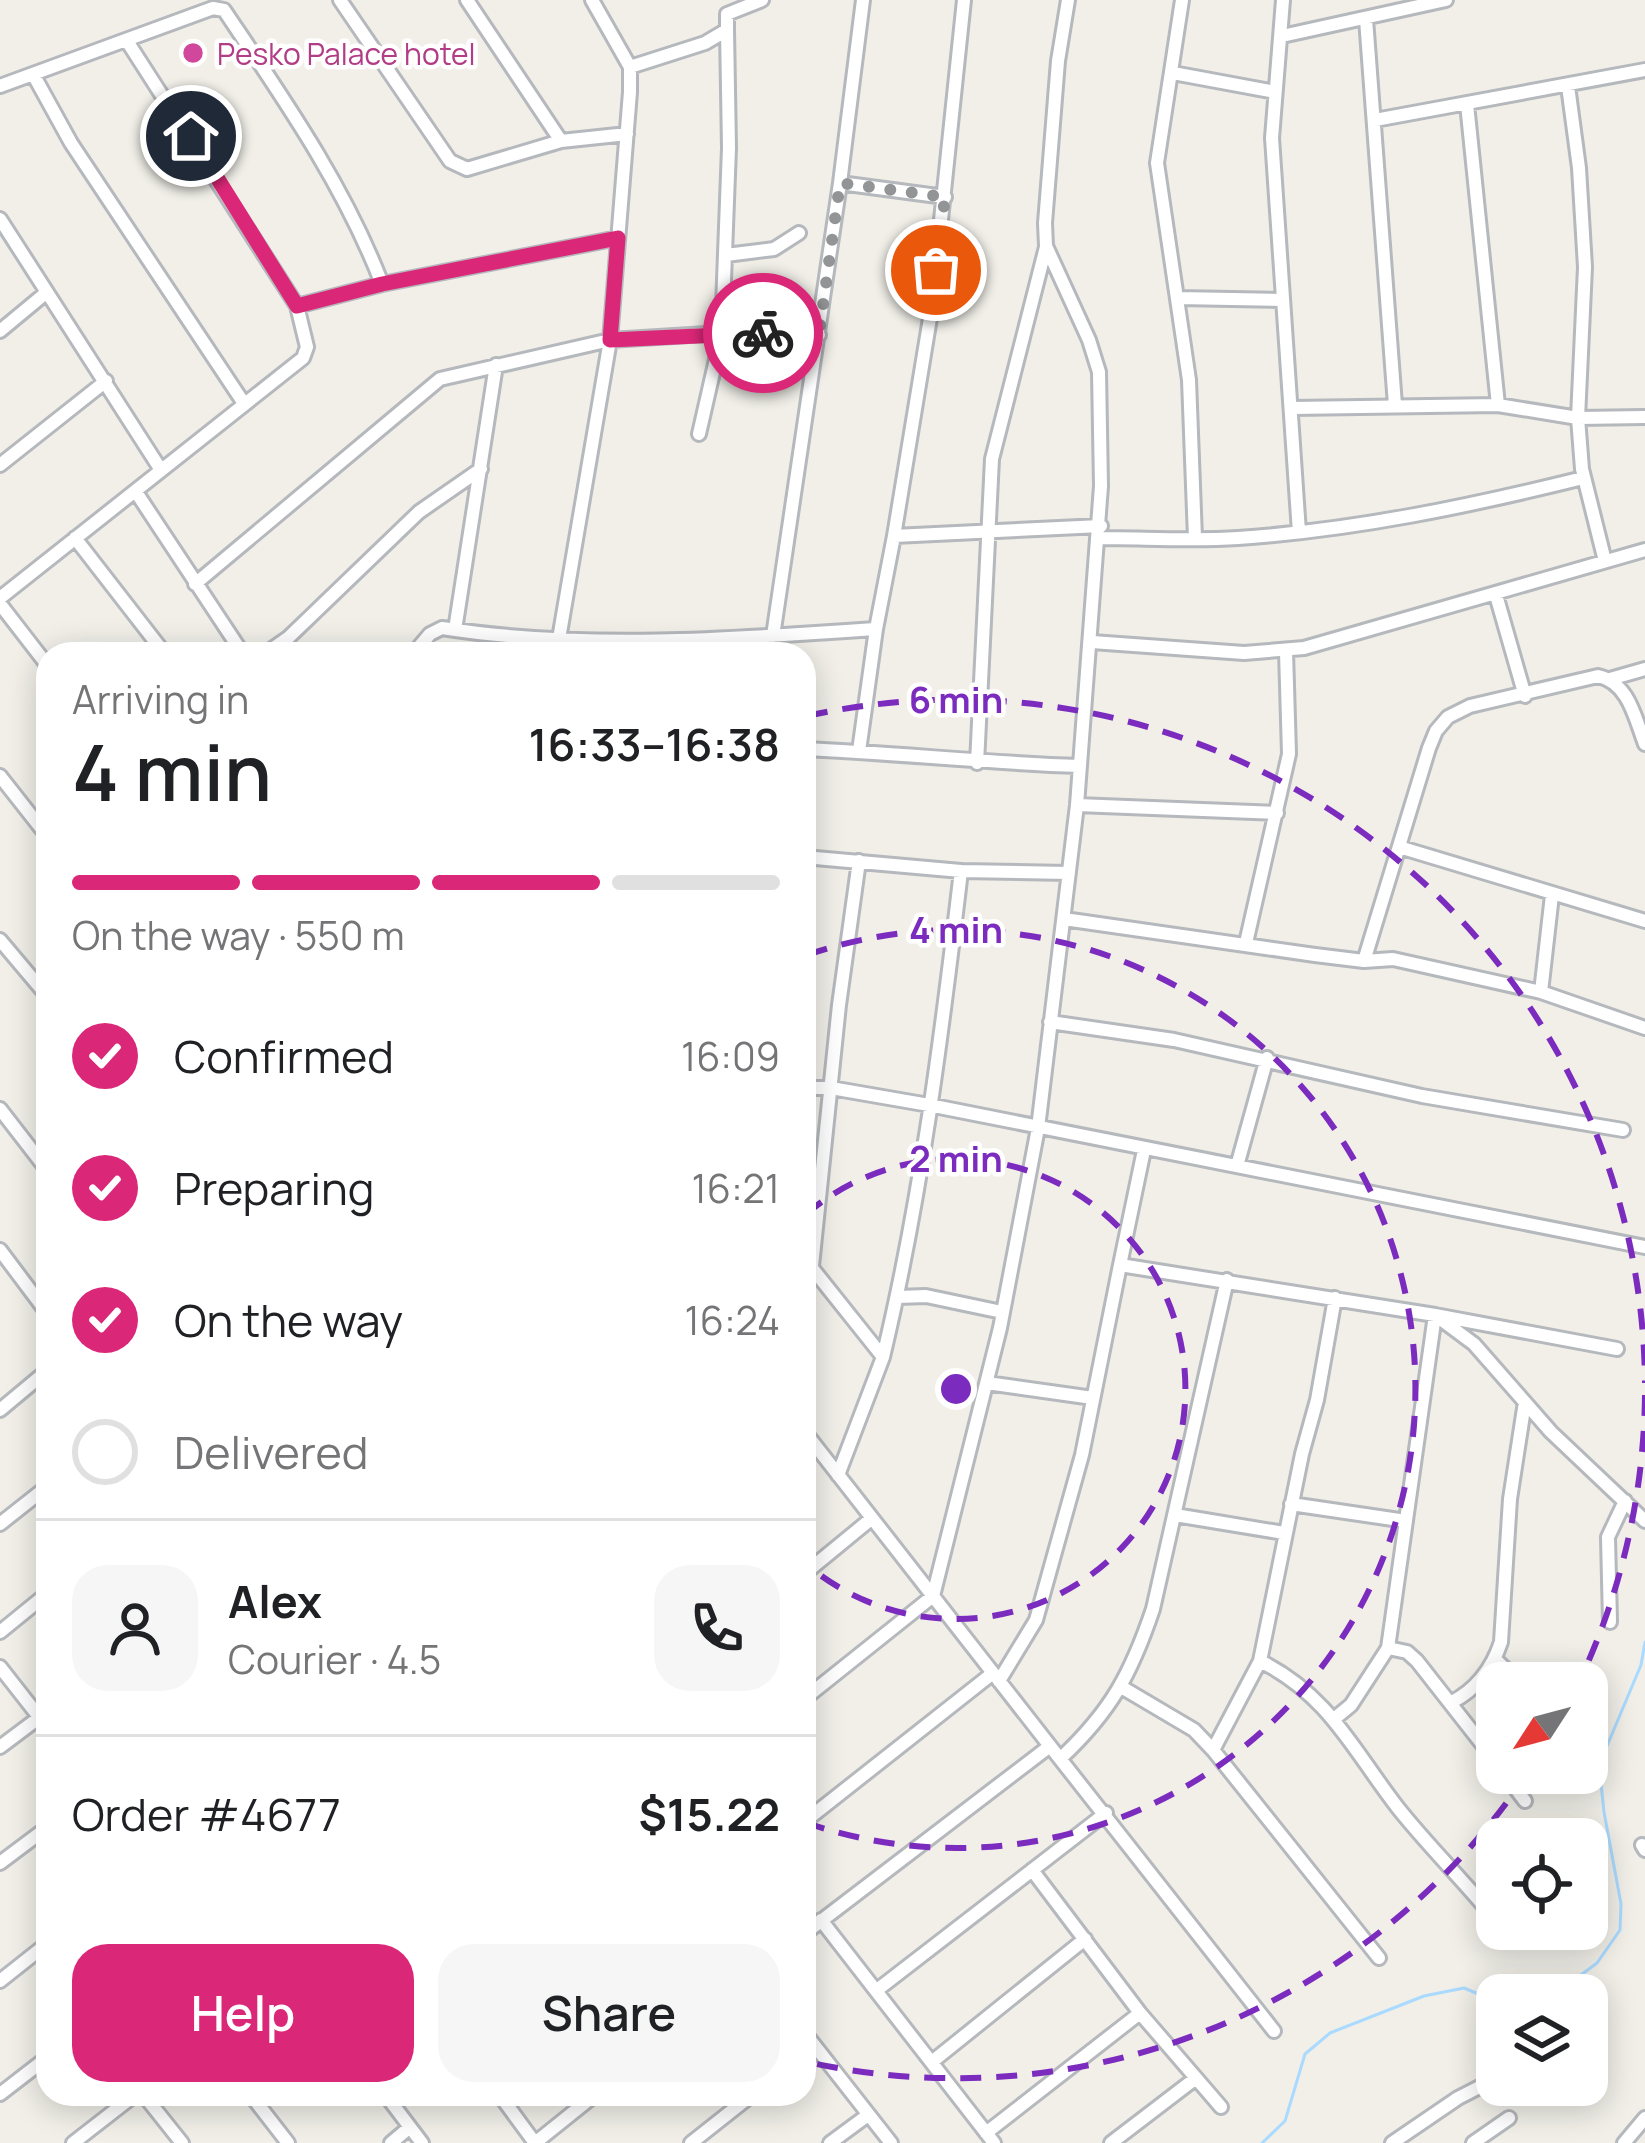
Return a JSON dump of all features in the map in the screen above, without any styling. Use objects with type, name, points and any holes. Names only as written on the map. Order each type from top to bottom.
[{"type":"street","points":[[340,0],[458,166],[466,169],[561,141],[627,134]]},
{"type":"street","points":[[466,0],[561,141]]},
{"type":"street","points":[[549,642],[610,340],[627,134],[630,67],[592,0]]},
{"type":"street","points":[[699,434],[722,333],[726,255],[728,14],[718,0]]},
{"type":"street","points":[[728,14],[762,0]]},
{"type":"street","points":[[773,636],[863,0]]},
{"type":"street","points":[[859,751],[932,306],[964,0]]},
{"type":"street","points":[[977,763],[992,459],[1046,246],[1058,61],[1068,0]]},
{"type":"street","points":[[1182,0],[1157,163],[1189,380],[1195,538]]},
{"type":"street","points":[[1283,0],[1272,138],[1299,532]]},
{"type":"street","points":[[1282,36],[1446,0]]},
{"type":"street","points":[[0,86],[213,8],[224,10],[315,147],[366,242],[382,284]]},
{"type":"street","points":[[1366,19],[1395,405]]},
{"type":"street","points":[[630,67],[705,43],[727,30]]},
{"type":"street","points":[[36,650],[0,601],[303,358],[307,347],[297,306],[127,41]]},
{"type":"street","points":[[1375,120],[1645,70]]},
{"type":"street","points":[[33,74],[71,143],[243,402]]},
{"type":"street","points":[[1173,74],[1275,92]]},
{"type":"street","points":[[1568,86],[1585,267],[1578,418],[1583,478],[1605,560]]},
{"type":"street","points":[[1466,104],[1498,405]]},
{"type":"street","points":[[840,183],[945,197]]},
{"type":"street","points":[[0,219],[161,470]]},
{"type":"street","points":[[726,255],[774,249],[800,233]]},
{"type":"street","points":[[297,306],[382,284],[618,238]]},
{"type":"street","points":[[816,1689],[933,1596],[988,1383],[1038,1128],[1077,806],[1100,532],[1099,372],[1046,246]]},
{"type":"street","points":[[0,331],[47,292]]},
{"type":"street","points":[[1178,298],[1282,300]]},
{"type":"street","points":[[195,584],[440,379],[610,340],[722,333],[819,334]]},
{"type":"street","points":[[455,630],[496,365]]},
{"type":"street","points":[[0,464],[106,381]]},
{"type":"street","points":[[1292,408],[1498,405],[1578,418],[1645,417]]},
{"type":"street","points":[[282,642],[419,512],[481,469]]},
{"type":"street","points":[[894,536],[1100,532],[1232,539],[1469,506],[1583,478]]},
{"type":"street","points":[[136,492],[235,642]]},
{"type":"street","points":[[75,538],[156,642]]},
{"type":"street","points":[[1092,642],[1244,653],[1286,650],[1496,596],[1645,550]]},
{"type":"street","points":[[1496,596],[1525,696]]},
{"type":"street","points":[[423,642],[442,628],[551,639],[773,636],[876,629]]},
{"type":"street","points":[[1246,943],[1290,742],[1286,650]]},
{"type":"street","points":[[1610,679],[1645,669]]},
{"type":"street","points":[[1364,961],[1436,730],[1448,717],[1470,706],[1598,676],[1622,689],[1645,744]]},
{"type":"street","points":[[816,749],[977,763],[1079,766]]},
{"type":"street","points":[[0,776],[36,822]]},
{"type":"street","points":[[1077,806],[1277,813]]},
{"type":"street","points":[[1399,847],[1645,921]]},
{"type":"street","points":[[816,858],[961,871],[1069,872]]},
{"type":"street","points":[[816,1201],[859,861]]},
{"type":"street","points":[[838,1475],[884,1357],[898,1297],[961,871]]},
{"type":"street","points":[[1541,992],[1552,895]]},
{"type":"street","points":[[1064,919],[1364,961],[1393,959],[1541,992],[1645,1028]]},
{"type":"street","points":[[0,940],[36,983]]},
{"type":"street","points":[[1050,1022],[1267,1058],[1423,1096],[1623,1130]]},
{"type":"street","points":[[1237,1166],[1267,1058]]},
{"type":"street","points":[[816,1088],[929,1105],[1645,1247]]},
{"type":"street","points":[[0,1109],[36,1156]]},
{"type":"street","points":[[816,1813],[996,1677],[1036,1620],[1094,1398],[1144,1150]]},
{"type":"street","points":[[0,1250],[36,1298]]},
{"type":"street","points":[[1120,1264],[1617,1349]]},
{"type":"street","points":[[816,1272],[884,1357]]},
{"type":"street","points":[[1061,1759],[1123,1688],[1154,1609],[1226,1280]]},
{"type":"street","points":[[898,1297],[926,1296],[1002,1312]]},
{"type":"street","points":[[1214,1750],[1260,1661],[1335,1298]]},
{"type":"street","points":[[1436,1315],[1474,1343],[1525,1402],[1642,1517]]},
{"type":"street","points":[[1334,1719],[1351,1705],[1388,1648],[1436,1315]]},
{"type":"street","points":[[0,1390],[5,1406],[36,1380]]},
{"type":"street","points":[[988,1383],[1094,1398]]},
{"type":"street","points":[[1451,1702],[1476,1687],[1495,1659],[1503,1625],[1510,1498],[1525,1402]]},
{"type":"street","points":[[816,1447],[1274,2031]]},
{"type":"street","points":[[0,1524],[36,1496]]},
{"type":"street","points":[[1610,1622],[1609,1537],[1624,1501]]},
{"type":"street","points":[[1291,1504],[1406,1521]]},
{"type":"street","points":[[1175,1515],[1284,1533]]},
{"type":"street","points":[[816,1564],[871,1519]]},
{"type":"street","points":[[0,1632],[36,1603]]},
{"type":"street","points":[[1388,1648],[1406,1652],[1476,1735]]},
{"type":"street","points":[[1495,1659],[1498,1662]]},
{"type":"street","points":[[1260,1661],[1303,1685],[1334,1719],[1399,1809],[1476,1897]]},
{"type":"street","points":[[0,1667],[36,1706]]},
{"type":"street","points":[[1123,1688],[1194,1730],[1214,1750],[1378,1958]]},
{"type":"street","points":[[0,1747],[36,1721]]},
{"type":"street","points":[[816,1924],[1050,1746]]},
{"type":"street","points":[[1520,1794],[1525,1801]]},
{"type":"street","points":[[878,1990],[1106,1813]]},
{"type":"street","points":[[0,1863],[36,1836]]},
{"type":"street","points":[[1032,1870],[1140,2013],[1221,2107]]},
{"type":"street","points":[[821,1920],[990,2138],[1140,2013]]},
{"type":"street","points":[[933,2061],[1085,1939]]},
{"type":"street","points":[[0,1981],[36,1952]]},
{"type":"street","points":[[816,2057],[891,2143]]},
{"type":"street","points":[[0,2094],[36,2066]]},
{"type":"street","points":[[1111,2143],[1196,2078]]},
{"type":"street","points":[[1392,2143],[1476,2089]]},
{"type":"street","points":[[73,2143],[124,2106]]},
{"type":"street","points":[[150,2106],[182,2143]]},
{"type":"street","points":[[259,2106],[288,2143]]},
{"type":"street","points":[[394,2106],[422,2143]]},
{"type":"street","points":[[508,2106],[535,2143],[581,2106]]},
{"type":"street","points":[[691,2143],[738,2106]]},
{"type":"street","points":[[830,2143],[868,2115]]},
{"type":"street","points":[[1473,2143],[1509,2118]]},
{"type":"street","points":[[1624,2143],[1645,2118]]},
{"type":"street","points":[[391,2143],[410,2127]]},
{"type":"waterway","points":[[1582,1974],[1597,1963],[1620,1930],[1621,1904],[1599,1765],[1641,1665],[1645,1642]]},
{"type":"waterway","points":[[1262,2143],[1285,2121],[1305,2054],[1330,2033],[1424,1996],[1464,1988],[1476,1993]]},
{"type":"way so far","points":[[763,333],[819,334],[840,183],[945,197],[936,270]]},
{"type":"place","name":"Pesko Palace hotel","points":[[193,53]]},
{"type":"route","points":[[191,136],[297,306],[575,243],[618,238],[610,340],[763,333]]}]
